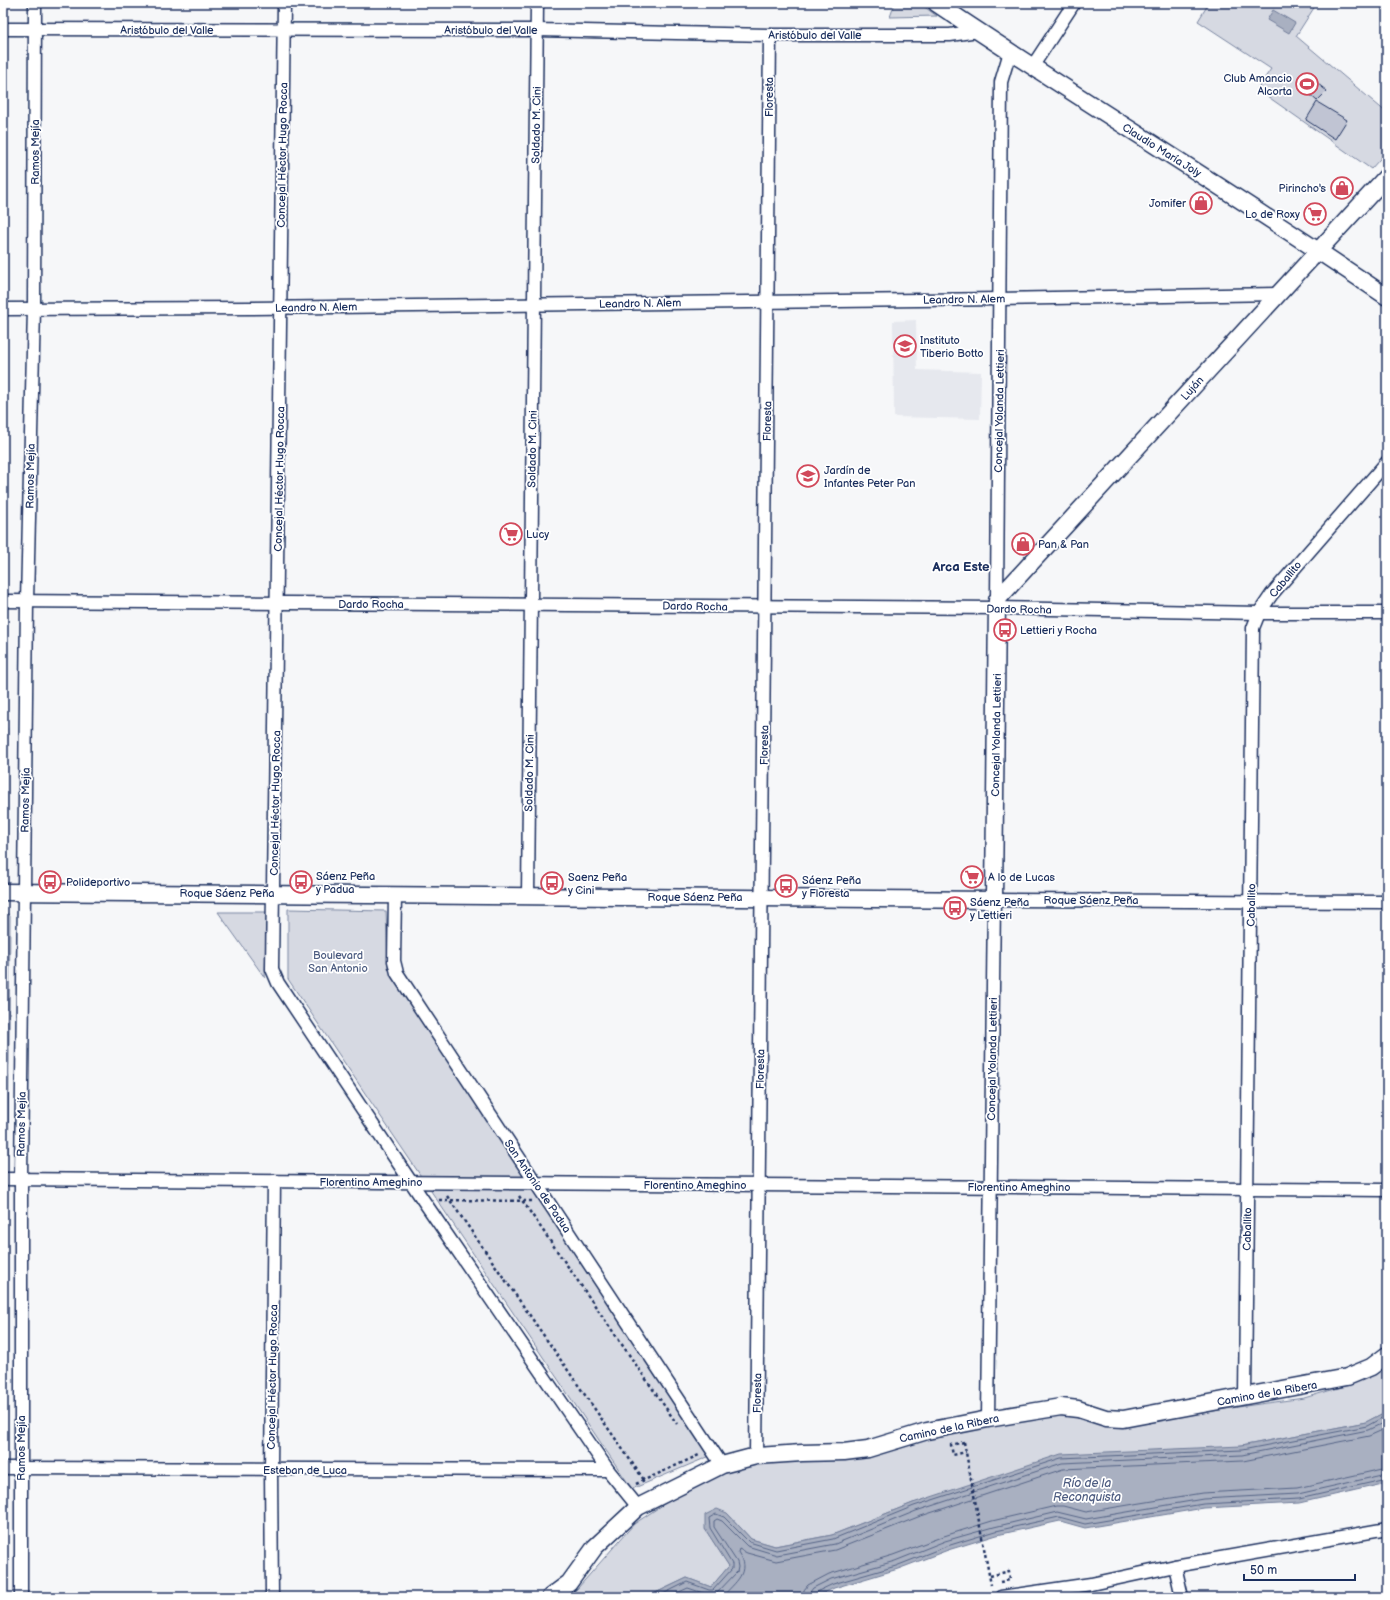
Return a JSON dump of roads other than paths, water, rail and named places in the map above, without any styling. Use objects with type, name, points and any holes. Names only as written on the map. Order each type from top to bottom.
[{"type":"street","name":"Ramos Mejía","points":[[21,1597],[21,1180],[27,601],[34,309],[35,3]]},
{"type":"street","name":"Concejal Héctor Hugo Rocca","points":[[284,3],[278,603],[272,970],[278,983],[411,1182]]},
{"type":"street","name":"Soldado M. Cini","points":[[528,896],[537,3]]},
{"type":"street","name":"Claudio María Joly","points":[[936,3],[1032,67],[1319,250],[1387,297]]},
{"type":"street","points":[[1032,67],[1074,3]]},
{"type":"street","name":"Aristóbulo del Valle","points":[[3,29],[537,30],[770,35],[950,35],[978,31]]},
{"type":"street","name":"Floresta","points":[[756,1456],[770,35]]},
{"type":"street","name":"Concejal Yolanda Lettieri","points":[[988,1419],[1001,82],[1010,52]]},
{"type":"street","name":"Luján","points":[[997,604],[1387,176]]},
{"type":"street","name":"Leandro N. Alem","points":[[3,309],[768,302],[1278,294]]},
{"type":"street","name":"Caballito","points":[[1245,1396],[1253,628],[1260,613],[1272,594],[1387,462]]},
{"type":"street","name":"Dardo Rocha","points":[[3,601],[765,607],[997,604],[1260,613],[1387,614]]},
{"type":"street","name":"Roque Sáenz Peña","points":[[3,892],[1387,902]]},
{"type":"street","name":"San Antonio de Padua","points":[[395,895],[394,961],[397,973],[712,1449],[716,1469]]},
{"type":"street","name":"Florentino Ameghino","points":[[3,1179],[1387,1190]]},
{"type":"street","name":"Concejal Héctor Hugo Rocca","points":[[272,1597],[271,1470],[274,1181]]},
{"type":"street","points":[[411,1182],[608,1470],[638,1507]]},
{"type":"street","name":"Camino de la Ribera","points":[[550,1597],[569,1583],[595,1547],[638,1507],[716,1469],[756,1456],[844,1452],[868,1449],[927,1431],[988,1419],[1061,1408],[1078,1408],[1106,1418],[1123,1419],[1347,1377],[1371,1367],[1387,1355]]},
{"type":"street","name":"Esteban de Luca","points":[[3,1468],[608,1470]]},
{"type":"street","points":[[997,1594],[1091,1584],[1175,1566],[1387,1530]]},
{"type":"street","points":[[1175,1566],[1182,1597]]},
{"type":"water","points":[[1273,10],[1295,23],[1289,33],[1267,20]]},
{"type":"water","name":"Río de la Reconquista","points":[[1387,1411],[1387,1483],[1299,1503],[1204,1508],[1085,1528],[1060,1521],[997,1535],[948,1550],[898,1569],[834,1588],[815,1597],[647,1597],[687,1578],[711,1587],[729,1566],[705,1529],[705,1515],[717,1509],[727,1513],[751,1539],[775,1546],[832,1535],[913,1503],[1061,1454],[1241,1446],[1366,1422]]},
{"type":"place","name":"Club Amancio Alcorta","points":[[1307,84]]},
{"type":"place","name":"Pirincho's","points":[[1342,188]]},
{"type":"place","name":"Jomifer","points":[[1201,203]]},
{"type":"place","name":"Lo de Roxy","points":[[1315,214]]},
{"type":"place","name":"Instituto Tiberio Botto","points":[[905,346]]},
{"type":"place","name":"Jardín de Infantes Peter Pan","points":[[808,476]]},
{"type":"place","name":"Lucy","points":[[511,534]]},
{"type":"place","name":"Pan & Pan","points":[[1023,544]]},
{"type":"place","name":"Lettieri y Rocha","points":[[1005,630]]},
{"type":"place","name":"A lo de Lucas","points":[[972,877]]},
{"type":"place","name":"Polideportivo","points":[[50,882]]},
{"type":"place","name":"Sáenz Peña y Padua","points":[[301,882]]},
{"type":"place","name":"Saenz Peña y Cini","points":[[552,883]]},
{"type":"place","name":"Sáenz Peña y Floresta","points":[[786,886]]},
{"type":"place","name":"Sáenz Peña y Lettieri","points":[[955,908]]},
{"type":"district","name":"Arca Este","points":[[961,566]]},
{"type":"park label","name":"Boulevard San Antonio","points":[[338,961]]}]
